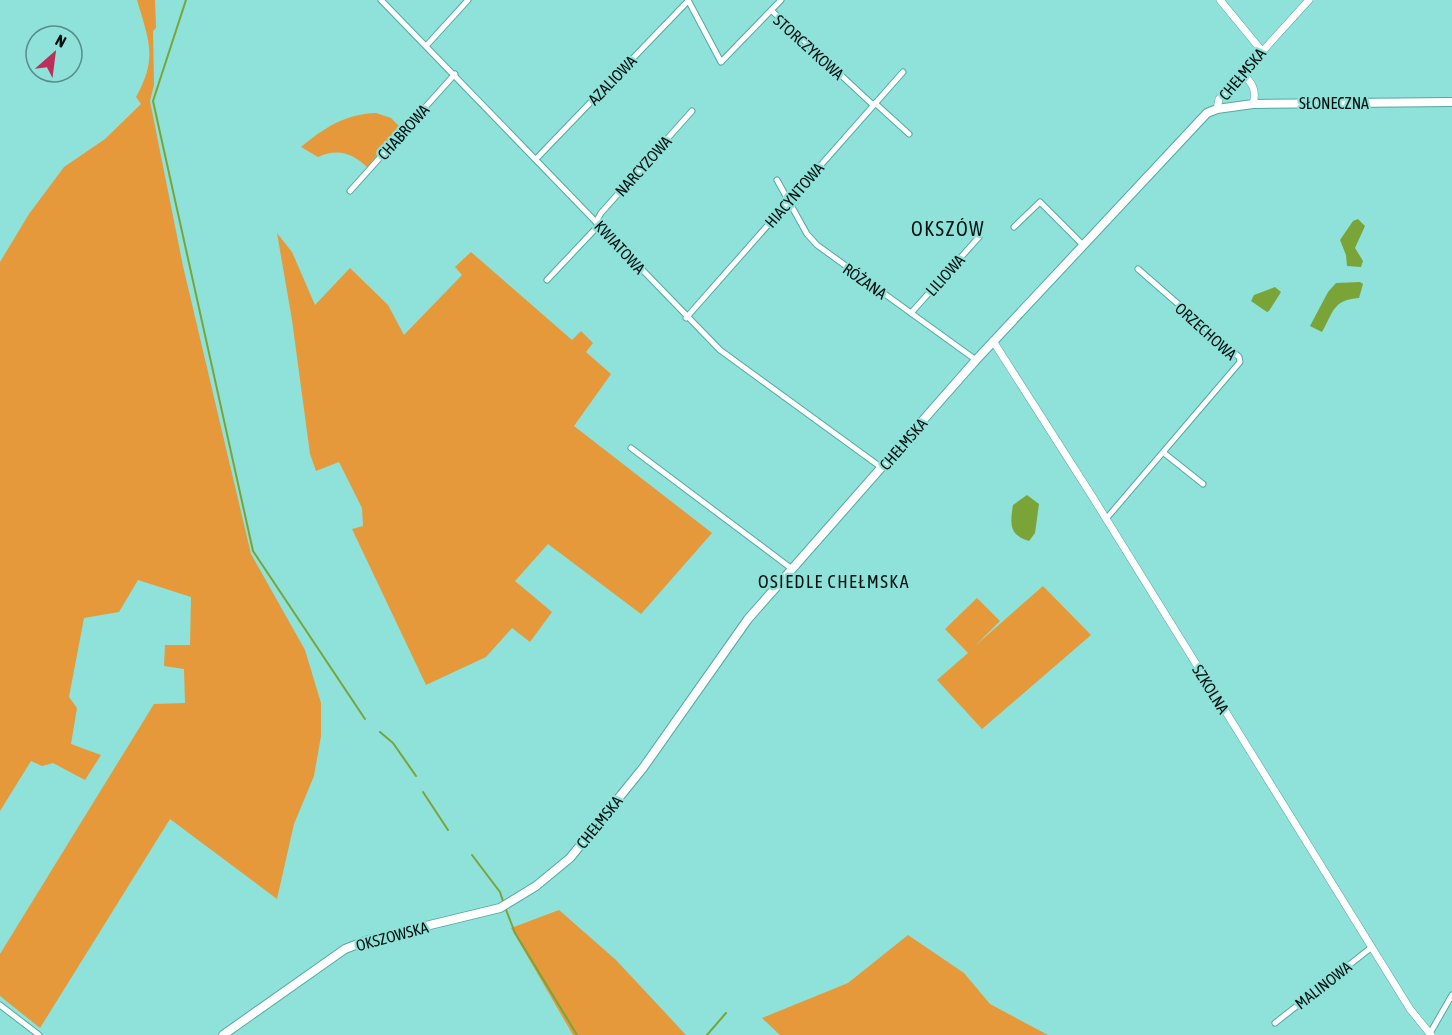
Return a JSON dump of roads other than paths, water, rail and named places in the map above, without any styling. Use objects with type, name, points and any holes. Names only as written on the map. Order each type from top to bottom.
[{"type":"main road","name":"SŁONECZNA","points":[[1216,108],[1253,104],[1452,102]]},
{"type":"main road","name":"CHEŁMSKA","points":[[513,901],[570,858],[595,830],[643,768],[742,626],[993,341],[1199,120],[1216,108]]},
{"type":"main road","name":"OKSZOWSKA","points":[[223,1035],[345,949],[368,940],[500,908],[513,901]]},
{"type":"street","name":"KWIATOWA","points":[[381,0],[455,74],[686,318],[720,350],[882,468]]},
{"type":"street","points":[[427,45],[468,0]]},
{"type":"street","name":"STORCZYKOWA","points":[[688,0],[721,62],[772,11],[909,134]]},
{"type":"street","name":"AZALIOWA","points":[[536,159],[688,0]]},
{"type":"street","points":[[772,11],[781,0]]},
{"type":"street","points":[[1220,0],[1262,51]]},
{"type":"street","name":"CHEŁMSKA","points":[[1216,108],[1219,99],[1309,0]]},
{"type":"street","name":"HIACYNTOWA","points":[[686,318],[903,72]]},
{"type":"street","name":"CHABROWA","points":[[350,191],[455,74]]},
{"type":"street","points":[[1242,74],[1254,86],[1253,104]]},
{"type":"street","name":"NARCYZOWA","points":[[547,280],[598,224],[601,213],[692,111]]},
{"type":"street","name":"RÓŻANA","points":[[777,180],[807,234],[818,245],[976,360]]},
{"type":"street","points":[[1014,227],[1040,202],[1083,245]]},
{"type":"street","name":"LILIOWA","points":[[911,314],[979,237]]},
{"type":"street","name":"ORZECHOWA","points":[[1106,519],[1240,362],[1239,357],[1138,270]]},
{"type":"street","name":"SZKOLNA","points":[[993,341],[1410,1009],[1430,1034]]},
{"type":"street","points":[[631,448],[792,569]]},
{"type":"street","points":[[1164,453],[1203,484]]},
{"type":"street","name":"MALINOWA","points":[[1275,1023],[1372,947]]},
{"type":"street","points":[[1430,1034],[1452,995]]},
{"type":"street","points":[[0,1005],[39,1035]]},
{"type":"waterway","points":[[186,0],[153,101],[253,551],[365,719]]},
{"type":"waterway","points":[[380,732],[393,743],[416,776]]},
{"type":"waterway","points":[[423,792],[448,830]]},
{"type":"waterway","points":[[472,855],[500,892],[503,901]]},
{"type":"waterway","points":[[505,907],[515,933],[577,1035]]},
{"type":"waterway","points":[[707,1035],[726,1013]]},
{"type":"district","name":"OKSZÓW","points":[[948,229]]},
{"type":"district","name":"OSIEDLE CHEŁMSKA","points":[[834,582]]}]
